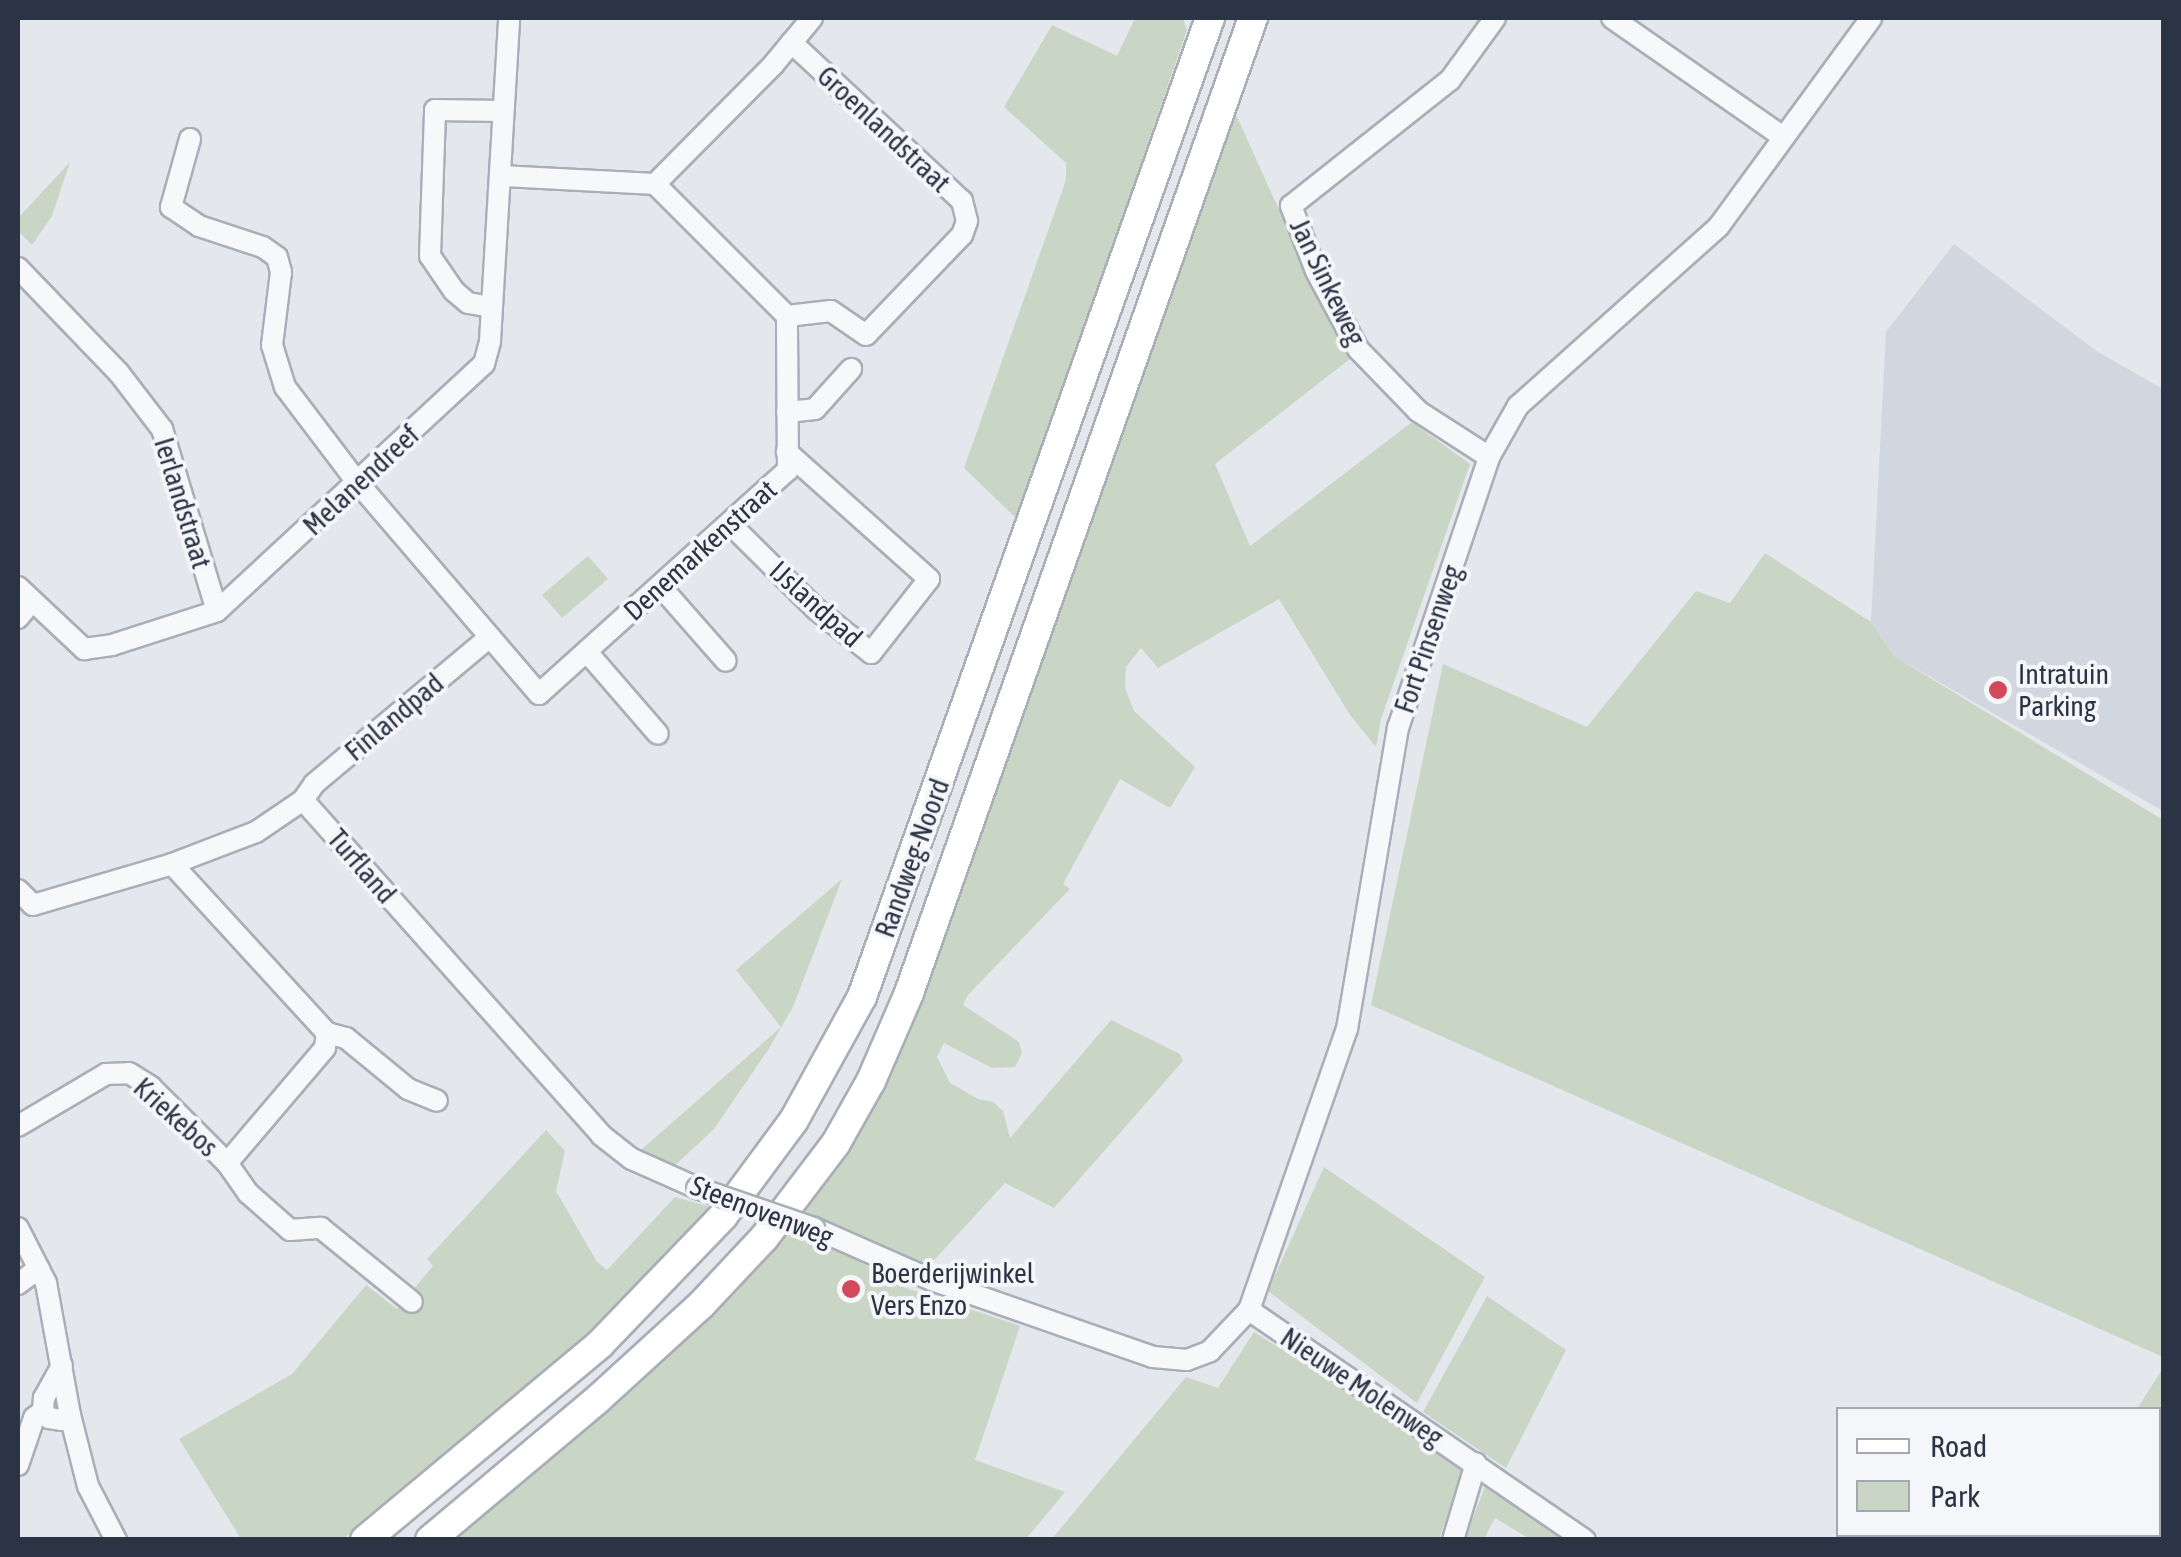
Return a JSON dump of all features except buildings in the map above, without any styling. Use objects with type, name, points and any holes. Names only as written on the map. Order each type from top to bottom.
[{"type":"main road","name":"Randweg-Noord","points":[[364,1540],[600,1344],[723,1216],[802,1105],[862,997],[1210,18]]},
{"type":"main road","name":"Randweg-Noord","points":[[430,1540],[598,1400],[701,1306],[764,1238],[836,1143],[872,1081],[909,993],[1253,18]]},
{"type":"street","name":"Melanendreef","points":[[22,602],[84,649],[217,610],[484,364],[509,18]]},
{"type":"street","points":[[654,184],[812,18]]},
{"type":"street","name":"Jan Sinkeweg","points":[[1489,457],[1418,412],[1358,349],[1316,270],[1292,206],[1450,80],[1495,18]]},
{"type":"street","points":[[1612,18],[1782,137]]},
{"type":"street","name":"Fort Pinsenweg","points":[[1187,1360],[1210,1351],[1248,1310],[1347,1029],[1398,728],[1489,457],[1518,406],[1719,226],[1871,18]]},
{"type":"street","name":"Groenlandstraat","points":[[787,316],[830,312],[866,335],[962,234],[967,221],[962,201],[791,42]]},
{"type":"street","points":[[490,307],[468,303],[454,291],[430,256],[435,110],[503,110]]},
{"type":"street","name":"Denemarkenstraat","points":[[190,140],[171,207],[199,226],[263,246],[277,258],[281,272],[272,320],[277,365],[302,412],[539,694],[788,470],[787,316]]},
{"type":"street","points":[[500,176],[654,184],[787,316]]},
{"type":"street","name":"Ierlandstraat","points":[[18,268],[119,373],[162,429],[217,610]]},
{"type":"street","points":[[787,412],[815,409],[850,369]]},
{"type":"street","name":"IJslandpad","points":[[730,524],[818,610],[872,653],[929,579],[787,452]]},
{"type":"street","points":[[661,587],[726,661]]},
{"type":"street","name":"Finlandpad","points":[[303,800],[314,784],[490,637]]},
{"type":"street","points":[[587,652],[658,734]]},
{"type":"street","points":[[23,905],[172,864],[256,832],[303,800]]},
{"type":"street","name":"Turfland","points":[[303,800],[420,932]]},
{"type":"street","points":[[172,864],[327,1033],[346,1038],[408,1089],[437,1101]]},
{"type":"street","name":"Steenovenweg","points":[[420,932],[601,1135],[632,1159],[697,1188],[814,1228],[932,1280],[1153,1357],[1187,1360]]},
{"type":"street","name":"Kriekebos","points":[[228,1163],[326,1048],[327,1033]]},
{"type":"street","name":"Kriekebos","points":[[18,1126],[106,1074],[128,1074],[151,1087],[228,1163],[248,1194],[290,1230],[320,1228],[412,1302]]},
{"type":"street","points":[[18,1228],[39,1268],[88,1486],[116,1540]]},
{"type":"street","points":[[18,1284],[39,1268]]},
{"type":"street","name":"Nieuwe Molenweg","points":[[1248,1310],[1585,1540]]},
{"type":"street","points":[[18,1465],[34,1418],[43,1411],[62,1366]]},
{"type":"street","points":[[43,1411],[49,1418],[60,1420],[70,1414]]},
{"type":"street","points":[[1452,1540],[1476,1463]]},
{"type":"shaded area","points":[[1954,244],[2098,352],[2163,389],[2163,811],[1894,656],[1871,622],[1886,332]]},
{"type":"green space","points":[[1135,18],[1183,18],[1187,30],[1018,520],[964,468],[1066,180],[1066,163],[1004,107],[1052,25],[1117,56]]},
{"type":"green space","points":[[1234,110],[1320,301],[1351,358],[1215,464],[1250,546],[1412,422],[1470,464],[1381,719],[1376,747],[1350,715],[1279,599],[1158,668],[1141,648],[1126,667],[1125,688],[1134,711],[1195,767],[1170,808],[1120,779],[1063,884],[1070,889],[968,995],[963,1005],[1019,1042],[1022,1053],[1015,1067],[992,1068],[944,1043],[937,1057],[950,1083],[978,1099],[993,1102],[1003,1111],[1010,1138],[1111,1020],[1180,1054],[1183,1061],[1054,1208],[1005,1183],[925,1270],[851,1232],[799,1214],[862,1121]]},
{"type":"green space","points":[[70,162],[52,216],[32,245],[18,231],[18,218]]},
{"type":"green space","points":[[1765,553],[1871,622],[1894,656],[2163,820],[2163,1357],[1371,1005],[1443,664],[1587,727],[1696,591],[1730,603]]},
{"type":"green space","points":[[588,556],[608,579],[562,618],[542,595]]},
{"type":"green space","points":[[842,879],[793,1007],[768,1050],[714,1129],[670,1170],[634,1156],[781,1027],[736,970]]},
{"type":"green space","points":[[546,1130],[565,1151],[556,1191],[597,1262],[607,1270],[675,1197],[718,1209],[658,1272],[579,1345],[343,1539],[241,1539],[179,1439],[292,1374],[366,1285],[397,1309],[433,1266],[427,1259]]},
{"type":"green space","points":[[1324,1167],[1485,1277],[1417,1403],[1268,1291]]},
{"type":"green space","points":[[786,1232],[839,1250],[906,1288],[1020,1326],[975,1460],[1065,1492],[1026,1539],[451,1540],[647,1374],[714,1312]]},
{"type":"green space","points":[[1487,1296],[1566,1350],[1506,1468],[1423,1412]]},
{"type":"green space","points":[[1254,1332],[1466,1465],[1439,1539],[1051,1540],[1186,1377],[1218,1388]]},
{"type":"green space","points":[[2163,1368],[2163,1539],[2111,1539],[2108,1537],[2161,1537],[2161,1407],[2138,1407]]},
{"type":"green space","points":[[1487,1482],[1574,1539],[1530,1539],[1495,1518],[1484,1539],[1464,1540]]},
{"type":"place","name":"Intratuin Parking","points":[[1998,690]]},
{"type":"place","name":"Boerderijwinkel Vers Enzo","points":[[851,1289]]}]
